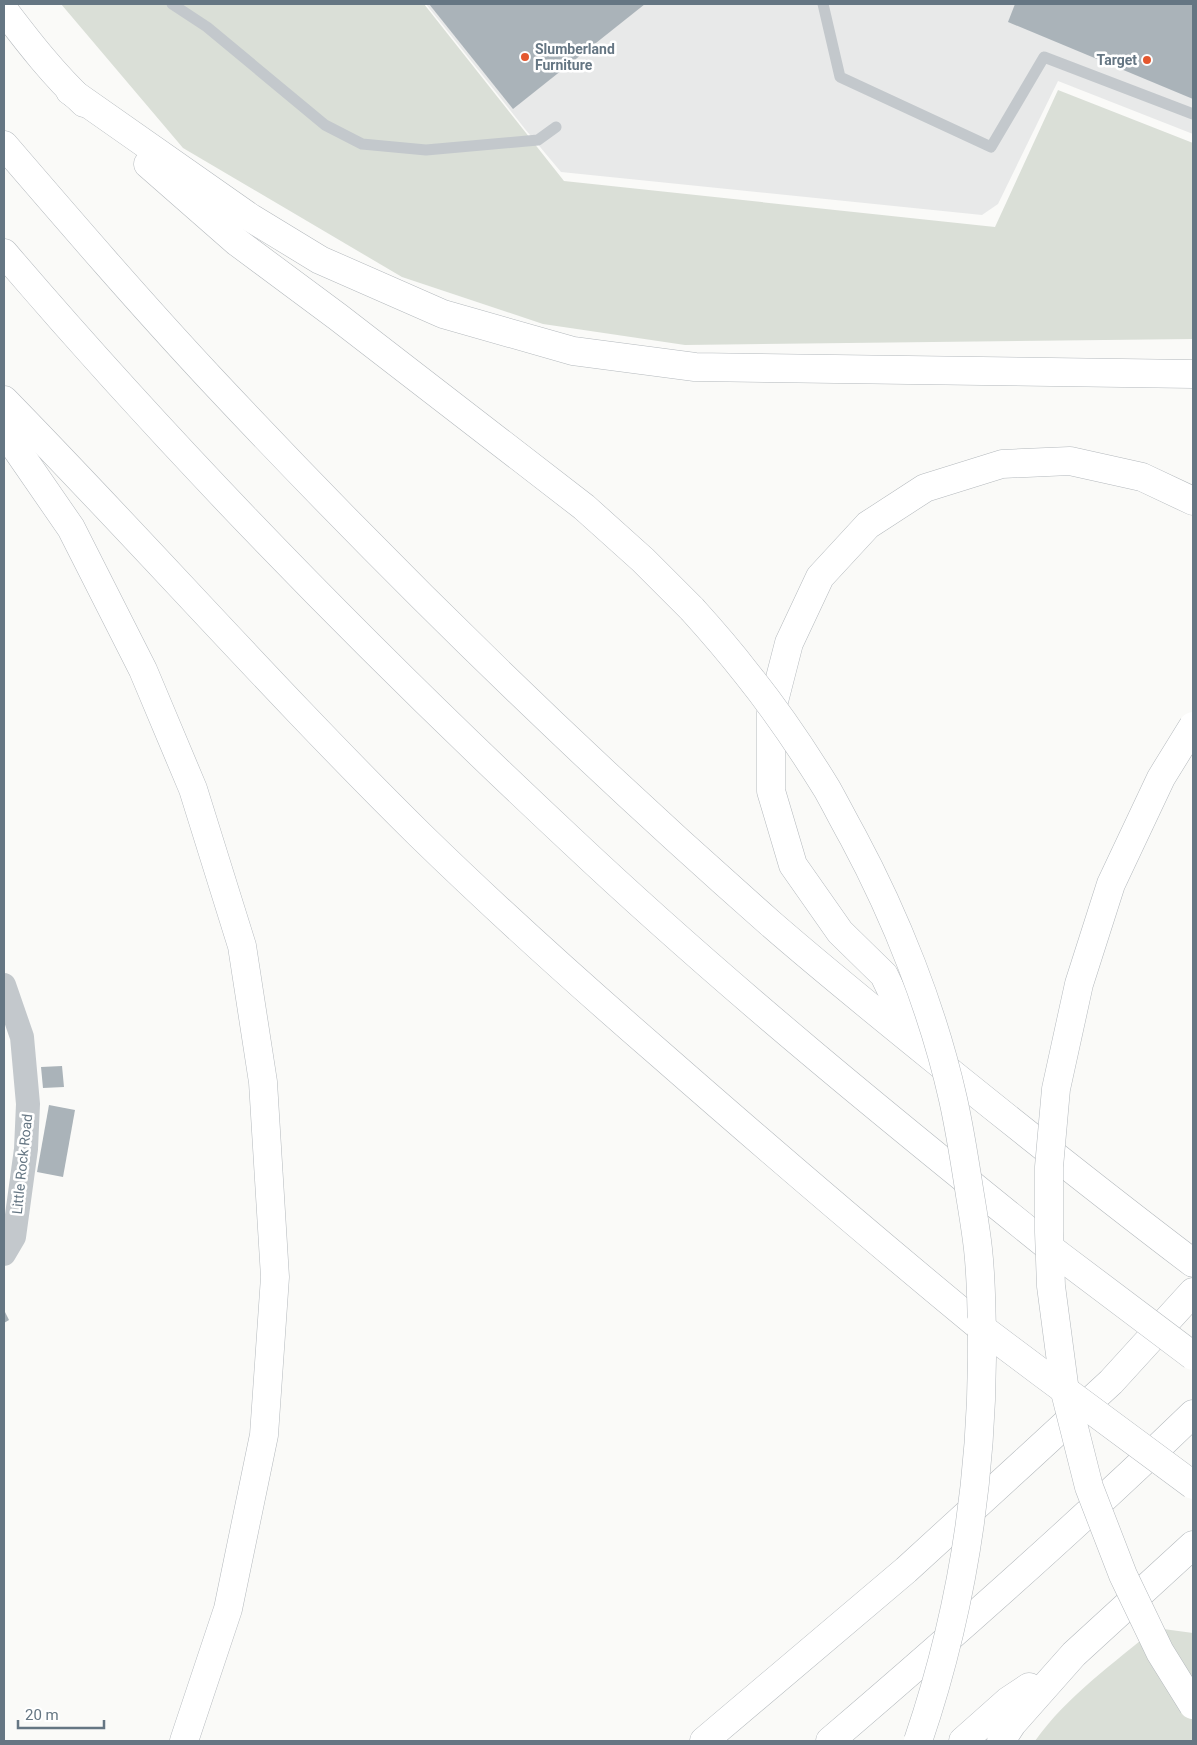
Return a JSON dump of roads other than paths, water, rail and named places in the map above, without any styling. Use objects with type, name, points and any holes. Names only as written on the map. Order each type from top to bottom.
[{"type":"highway","points":[[4,10],[70,91],[237,242],[584,507],[643,560],[692,609],[749,675],[791,733],[828,791],[867,864],[901,937],[934,1031],[952,1097],[967,1173],[978,1249],[982,1323],[982,1394],[977,1466],[967,1549],[950,1633],[929,1710],[918,1741]]},
{"type":"highway","points":[[70,91],[251,218],[320,260],[443,314],[572,350],[695,366],[1193,374]]},
{"type":"highway","points":[[4,145],[208,376],[425,601],[540,712],[774,926],[918,1046],[1109,1199],[1193,1263]]},
{"type":"highway","points":[[4,254],[130,396],[340,617],[559,829],[692,949],[812,1053],[1055,1252],[1193,1356]]},
{"type":"highway","points":[[4,400],[65,462],[201,609],[422,836],[567,973],[789,1168],[979,1326],[1193,1485]]},
{"type":"highway","points":[[4,431],[71,528],[143,670],[193,789],[242,946],[263,1082],[274,1277],[264,1435],[228,1609],[184,1741]]},
{"type":"highway","points":[[918,1046],[884,975],[840,932],[792,865],[771,792],[771,713],[788,642],[820,577],[868,525],[925,488],[1002,464],[1070,462],[1142,476],[1193,501]]},
{"type":"highway","points":[[1193,726],[1161,778],[1111,884],[1079,984],[1056,1089],[1049,1167],[1051,1286],[1065,1392],[1089,1487],[1123,1575],[1160,1652],[1193,1705]]},
{"type":"highway","points":[[704,1741],[906,1570],[1045,1443],[1111,1382],[1193,1292]]},
{"type":"highway","points":[[830,1741],[1010,1585],[1124,1481],[1193,1414]]},
{"type":"highway","points":[[1001,1741],[1012,1724],[1074,1654],[1193,1545]]},
{"type":"highway","points":[[963,1741],[1008,1701],[1074,1654]]},
{"type":"street","name":"Little Rock Road","points":[[4,985],[22,1037],[28,1104],[26,1149],[14,1237],[4,1254]]},
{"type":"lane","points":[[172,4],[207,26],[325,125],[362,144],[426,150],[538,140],[556,127]]},
{"type":"lane","points":[[823,4],[840,77],[991,147],[1044,56],[1193,114]]},
{"type":"place","name":"Slumberland Furniture","points":[[525,57]]},
{"type":"place","name":"Target","points":[[1147,60]]}]
